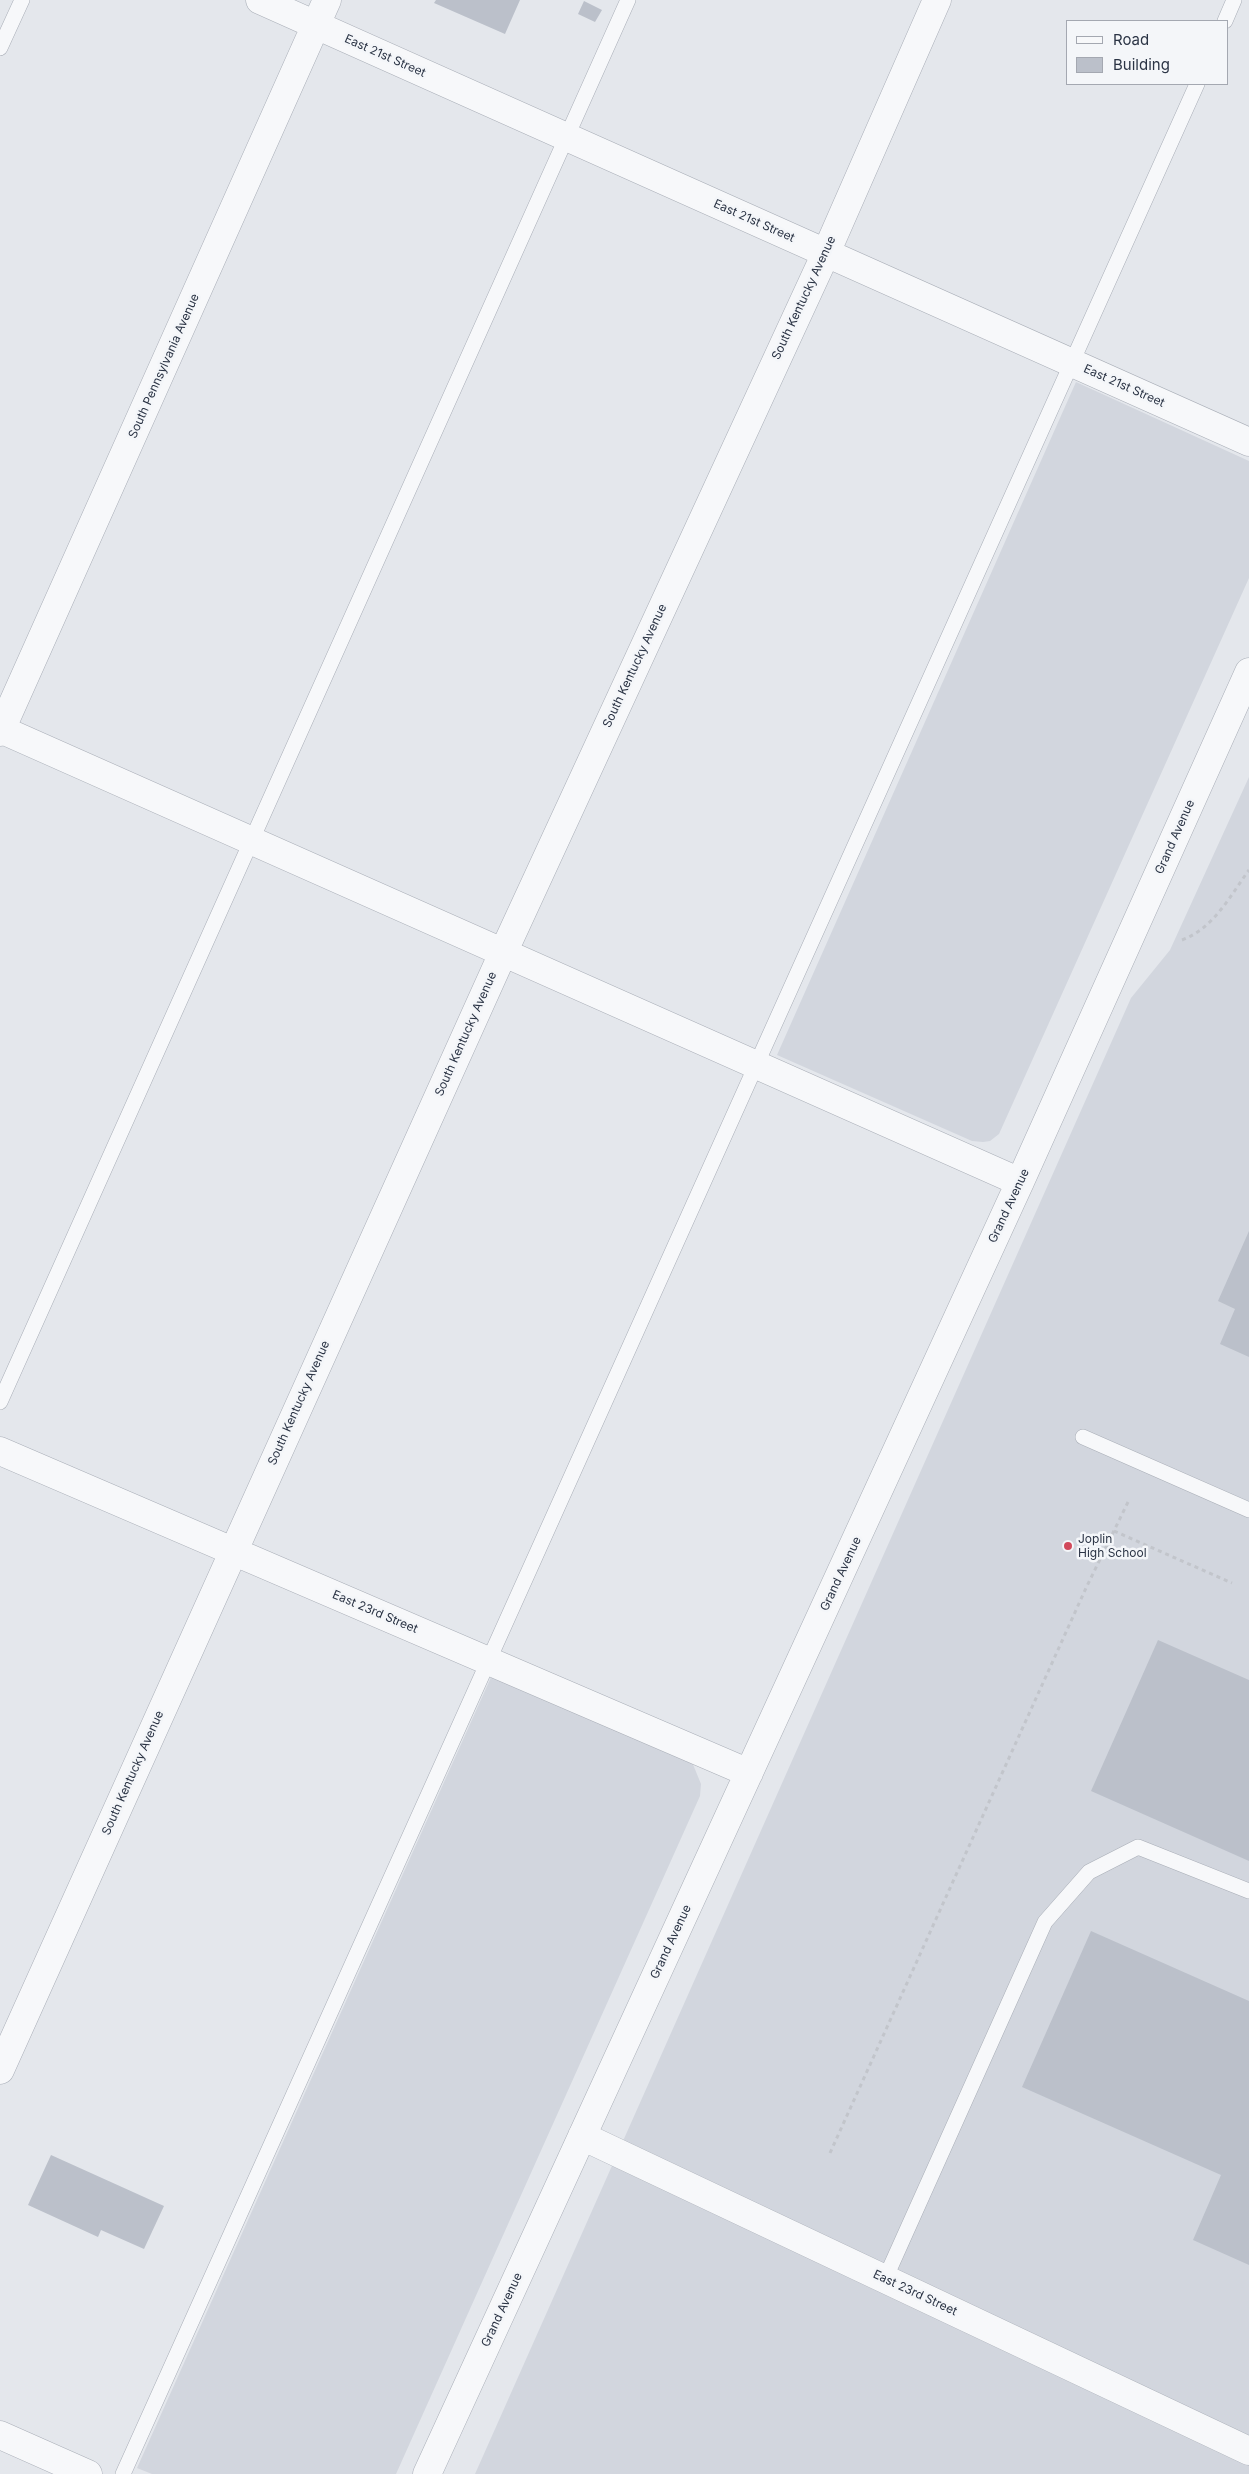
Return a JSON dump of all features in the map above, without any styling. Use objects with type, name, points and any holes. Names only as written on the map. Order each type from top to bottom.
[{"type":"street","name":"East 21st Street","points":[[260,0],[1249,442]]},
{"type":"street","name":"South Pennsylvania Avenue","points":[[0,730],[327,0]]},
{"type":"street","name":"South Kentucky Avenue","points":[[0,2070],[503,953],[826,253],[937,0]]},
{"type":"street","name":"Grand Avenue","points":[[427,2474],[1020,1182],[1249,672]]},
{"type":"street","points":[[0,730],[1020,1182]]},
{"type":"street","name":"East 23rd Street","points":[[0,1451],[749,1773]]},
{"type":"street","name":"East 23rd Street","points":[[582,2136],[1249,2451]]},
{"type":"street","points":[[0,2435],[88,2474]]},
{"type":"lane","points":[[0,48],[22,0]]},
{"type":"lane","points":[[0,1402],[628,0]]},
{"type":"lane","points":[[1225,20],[1234,0]]},
{"type":"lane","points":[[123,2474],[1197,85]]},
{"type":"lane","points":[[1084,1436],[1249,1510]]},
{"type":"lane","points":[[885,2279],[1045,1922],[1089,1872],[1138,1846],[1249,1891]]},
{"type":"path","points":[[1182,940],[1199,934],[1211,922],[1249,870]]},
{"type":"path","points":[[830,2153],[1086,1588],[1129,1500]]},
{"type":"path","points":[[1114,1531],[1232,1583]]},
{"type":"shaded area","points":[[1076,382],[1249,461],[1249,578],[999,1134],[990,1141],[972,1141],[777,1055]]},
{"type":"shaded area","name":"Joplin High School","points":[[1249,777],[1249,2474],[475,2474],[1131,998],[1170,950]]},
{"type":"shaded area","points":[[492,1675],[692,1762],[701,1784],[700,1796],[396,2474],[152,2474],[137,2468]]},
{"type":"building","points":[[436,0],[520,0],[505,34],[434,3]]},
{"type":"building","points":[[584,1],[602,10],[595,22],[578,14]]},
{"type":"building","points":[[1249,1231],[1249,1357],[1220,1344],[1235,1309],[1218,1301]]},
{"type":"building","points":[[1158,1640],[1249,1680],[1249,1861],[1091,1791]]},
{"type":"building","points":[[1091,1931],[1249,2001],[1249,2265],[1193,2240],[1221,2175],[1022,2087]]},
{"type":"building","points":[[51,2155],[164,2206],[144,2249],[101,2230],[98,2237],[28,2205]]},
{"type":"place","name":"Joplin High School","points":[[1068,1546]]}]
